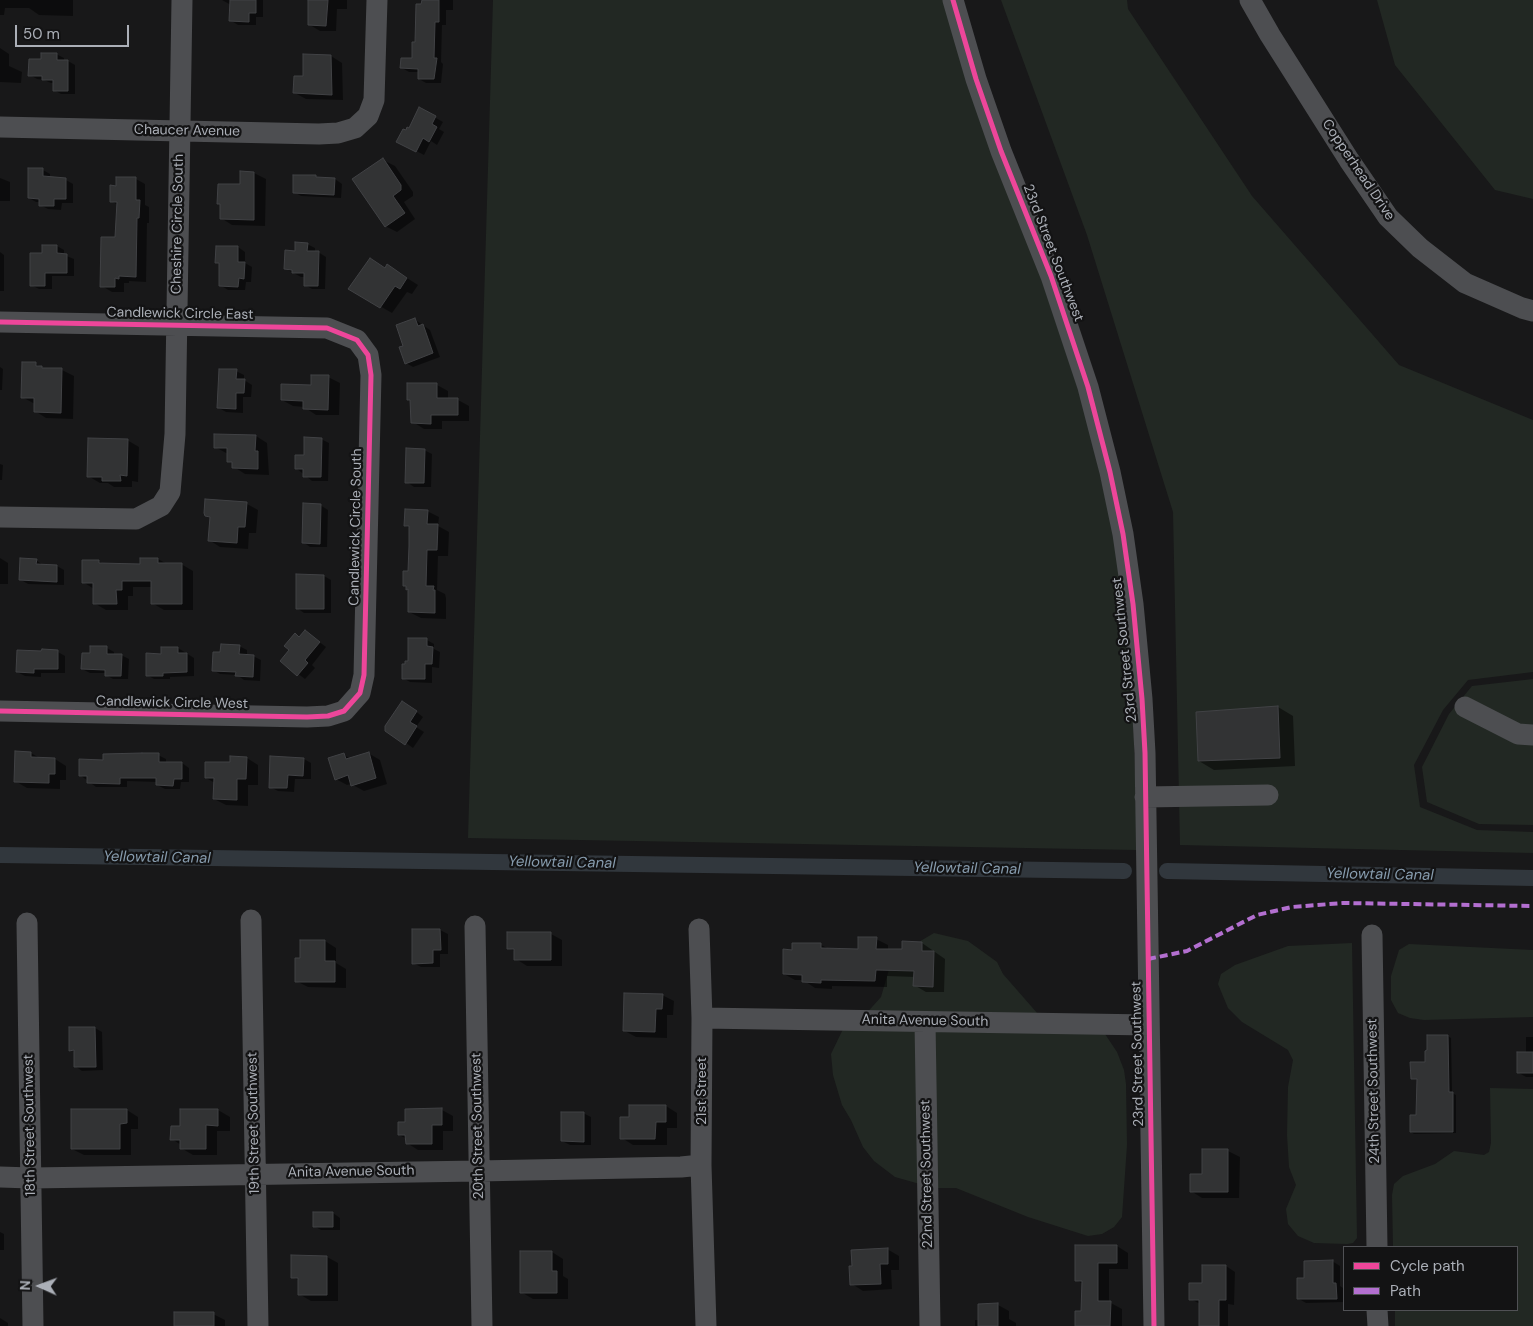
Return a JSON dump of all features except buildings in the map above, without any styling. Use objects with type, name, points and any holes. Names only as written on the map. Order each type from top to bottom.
[{"type":"street","name":"Cheshire Circle South","points":[[0,517],[136,519],[161,506],[170,492],[175,434],[182,0]]},
{"type":"street","name":"Chaucer Avenue","points":[[0,127],[338,133],[355,128],[368,115],[374,100],[377,0]]},
{"type":"street","name":"23rd Street Southwest","points":[[953,0],[976,79],[1001,151],[1072,334],[1096,415],[1121,525],[1134,604],[1142,698],[1146,797],[1154,1326]]},
{"type":"street","name":"Copperhead Drive","points":[[1250,0],[1349,160],[1388,217],[1420,248],[1465,283],[1533,311]]},
{"type":"street","name":"Candlewick Circle East","points":[[0,322],[327,328],[357,340]]},
{"type":"street","name":"Candlewick Circle South","points":[[344,711],[360,693],[364,675],[371,375],[368,355],[357,340]]},
{"type":"street","points":[[1465,707],[1518,734],[1533,735]]},
{"type":"street","name":"Candlewick Circle West","points":[[0,711],[307,717],[328,716],[344,711]]},
{"type":"street","points":[[1146,797],[1268,795]]},
{"type":"street","name":"19th Street Southwest","points":[[251,920],[258,1326]]},
{"type":"street","name":"18th Street Southwest","points":[[27,923],[33,1326]]},
{"type":"street","name":"20th Street Southwest","points":[[475,926],[482,1326]]},
{"type":"street","name":"21st Street","points":[[699,929],[702,1018],[701,1165],[706,1326]]},
{"type":"street","name":"24th Street Southwest","points":[[1372,935],[1377,1246]]},
{"type":"street","name":"Anita Avenue South","points":[[702,1018],[1149,1025]]},
{"type":"street","name":"22nd Street Southwest","points":[[925,1022],[930,1326]]},
{"type":"street","name":"Anita Avenue South","points":[[0,1177],[478,1171],[701,1165]]},
{"type":"street","points":[[1377,1311],[1378,1326]]},
{"type":"shaded area","points":[[493,0],[944,0],[1043,278],[1080,389],[1114,535],[1125,605],[1133,699],[1137,850],[468,838]]},
{"type":"shaded area","points":[[1001,0],[1127,0],[1128,9],[1252,196],[1399,365],[1533,420],[1533,672],[1468,680],[1443,710],[1414,765],[1420,807],[1477,830],[1533,832],[1533,853],[1180,845],[1173,512],[1087,235]]},
{"type":"shaded area","points":[[1377,0],[1533,0],[1533,199],[1495,190],[1395,65]]},
{"type":"shaded area","points":[[1533,679],[1533,825],[1479,824],[1427,802],[1422,767],[1449,714],[1472,686]]},
{"type":"shaded area","points":[[934,933],[968,941],[997,962],[1003,974],[1038,1014],[1101,1028],[1117,1052],[1124,1070],[1126,1084],[1127,1145],[1122,1217],[1114,1227],[1102,1234],[1088,1236],[1028,1217],[956,1188],[934,1188],[895,1177],[874,1161],[863,1147],[842,1105],[833,1075],[831,1054],[844,1027],[864,1016],[881,997],[890,966],[895,956]]},
{"type":"shaded area","points":[[1352,943],[1357,1238],[1353,1243],[1347,1244],[1314,1243],[1298,1236],[1288,1224],[1286,1209],[1296,1185],[1289,1167],[1287,1135],[1288,1087],[1293,1060],[1288,1050],[1242,1022],[1228,1008],[1218,984],[1221,974],[1235,965],[1288,946]]},
{"type":"shaded area","points":[[1409,944],[1533,950],[1533,1017],[1424,1020],[1410,1018],[1398,1013],[1391,1000],[1391,976],[1399,950]]},
{"type":"shaded area","points":[[1490,1088],[1533,1089],[1533,1326],[1395,1326],[1395,1311],[1518,1311],[1518,1246],[1393,1246],[1392,1195],[1394,1184],[1403,1176],[1435,1164],[1454,1151],[1484,1155],[1489,1152],[1491,1143]]},
{"type":"waterway","name":"Yellowtail Canal","points":[[0,855],[1124,871]]},
{"type":"waterway","name":"Yellowtail Canal","points":[[1167,871],[1533,878]]},
{"type":"marked path","points":[[1148,959],[1187,951],[1257,915],[1292,907],[1343,903],[1533,906]]},
{"type":"cycle path","points":[[953,0],[976,79],[1001,151],[1051,276],[1088,387],[1110,472],[1123,534],[1133,604],[1145,753],[1154,1326]]},
{"type":"cycle path","points":[[0,322],[327,328],[357,340],[368,355],[371,375],[364,675],[360,693],[344,711],[328,716],[307,717],[0,711]]}]
